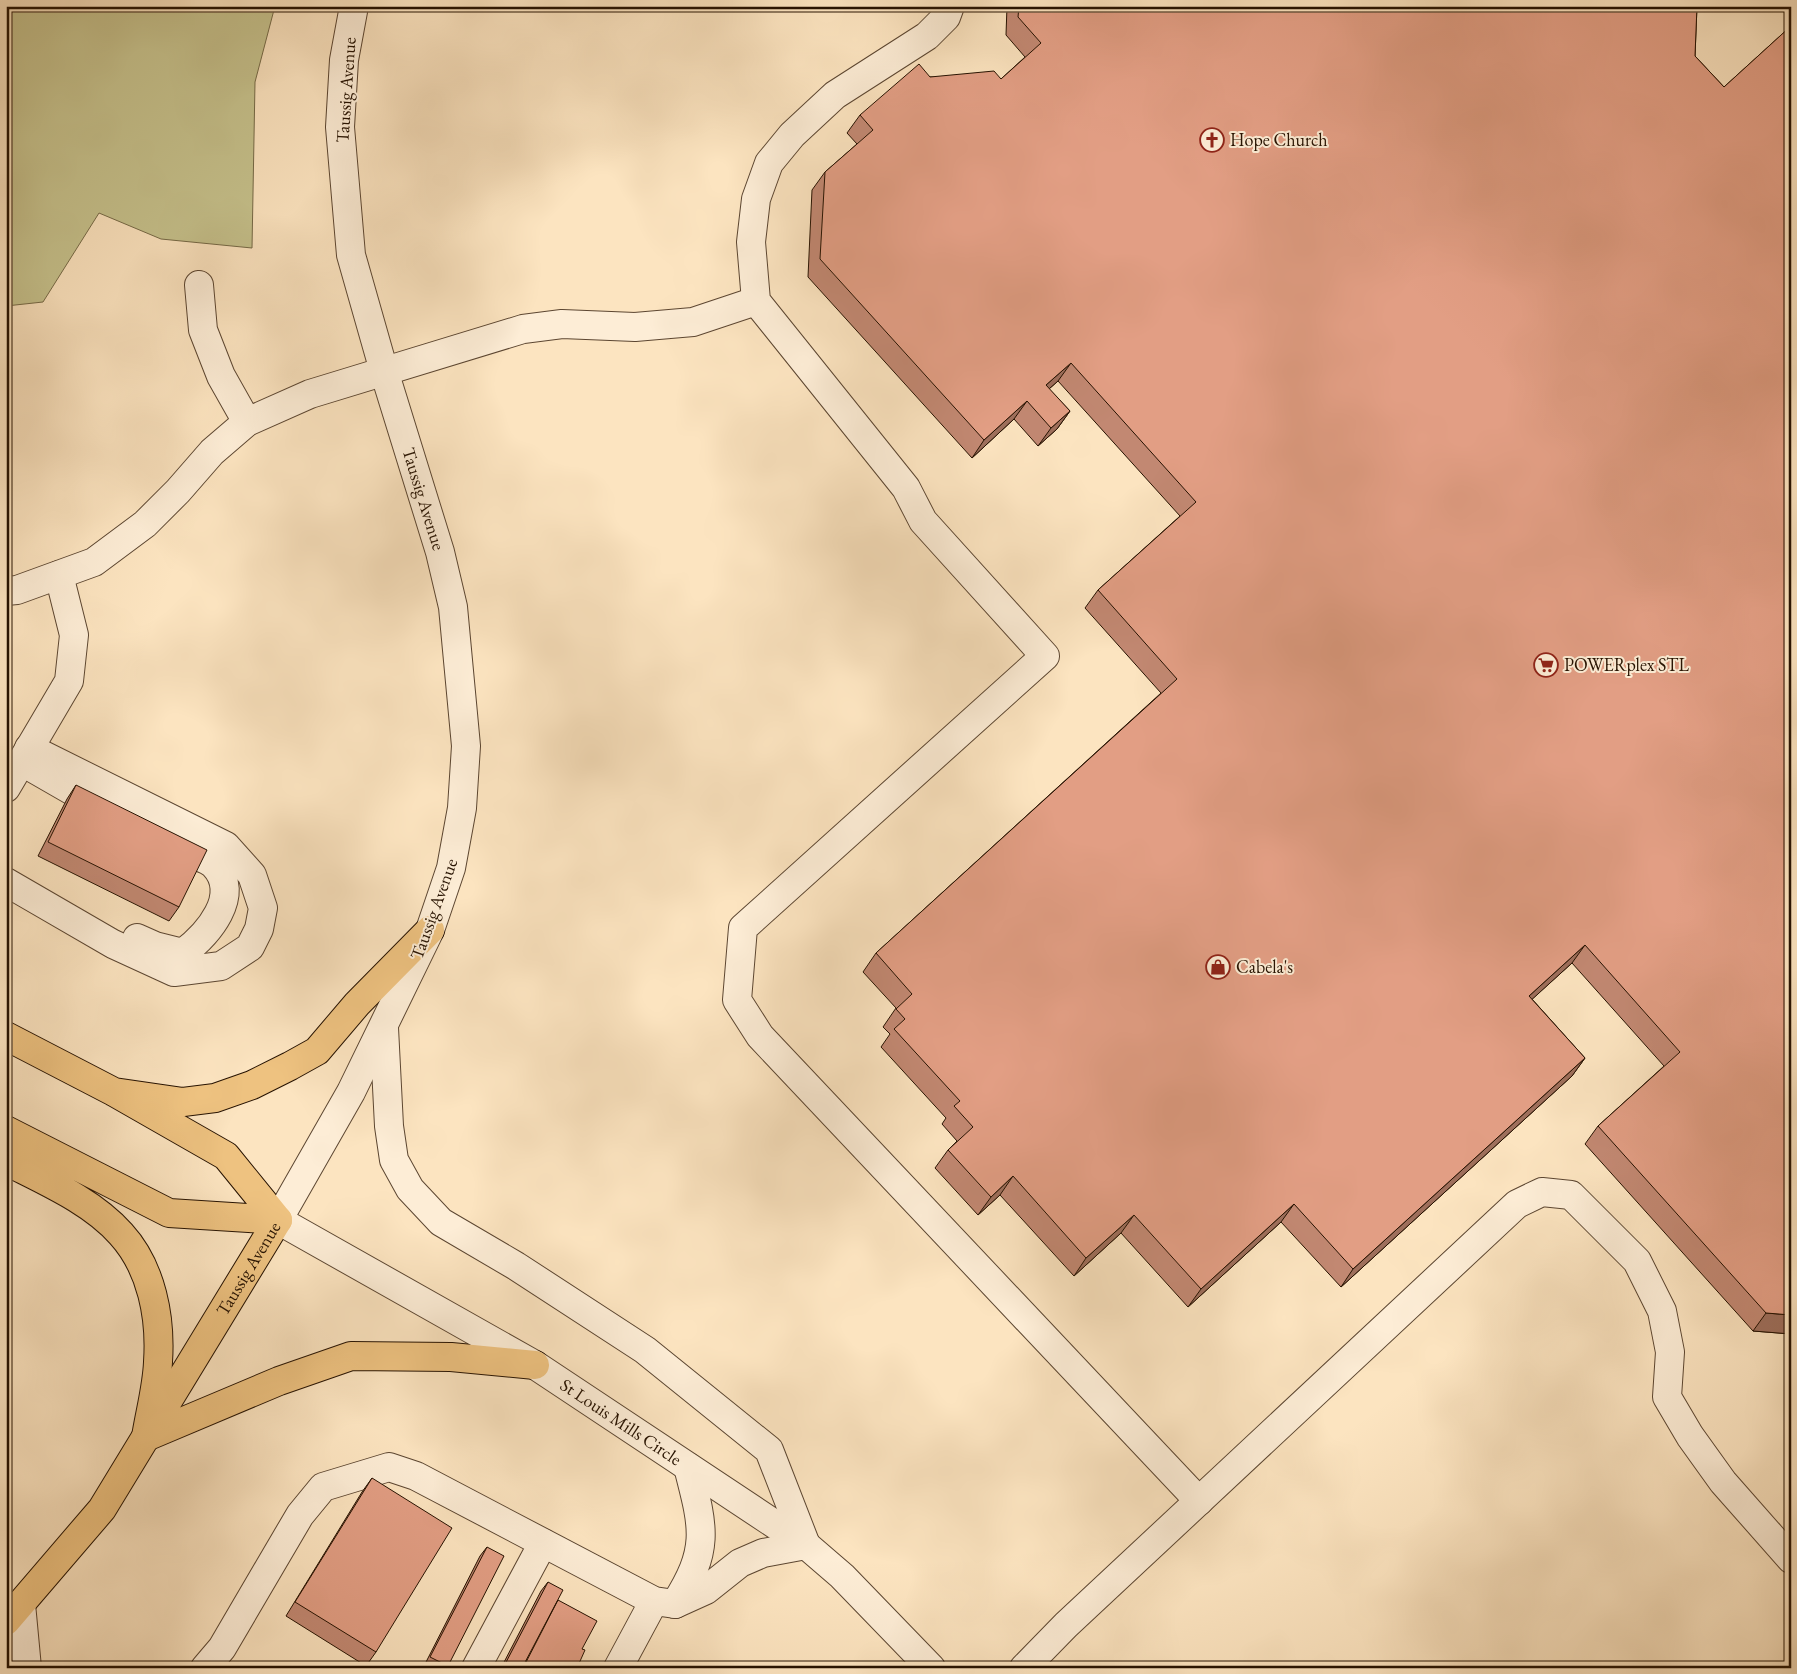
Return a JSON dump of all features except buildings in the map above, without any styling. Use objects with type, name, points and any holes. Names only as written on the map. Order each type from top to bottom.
[{"type":"main road","points":[[114,1092],[183,1102],[215,1098],[252,1085],[290,1066],[317,1051],[357,1004],[430,930]]},
{"type":"main road","points":[[6,1036],[114,1092],[226,1156],[278,1220]]},
{"type":"main road","points":[[6,1130],[169,1213],[278,1220]]},
{"type":"main road","points":[[6,1161],[90,1208],[122,1234],[145,1271],[157,1304],[158,1362],[146,1437]]},
{"type":"main road","name":"Taussig Avenue","points":[[14,1613],[102,1509],[278,1220]]},
{"type":"main road","points":[[146,1437],[279,1381],[351,1356],[451,1357],[535,1365]]},
{"type":"street","name":"Taussig Avenue","points":[[278,1220],[351,1092],[430,930],[452,868],[462,808],[466,746],[453,607],[440,552],[384,371],[351,255],[340,127],[344,60],[354,6]]},
{"type":"street","points":[[950,6],[946,17],[926,36],[835,95],[792,135],[768,163],[756,199],[751,242],[756,301],[906,488],[923,521],[1045,656],[743,928],[737,1000],[760,1036],[1199,1501]]},
{"type":"street","points":[[199,285],[203,330],[221,376],[247,422]]},
{"type":"street","points":[[6,591],[60,575],[94,562],[145,524],[178,491],[212,452],[247,422],[310,394],[523,329],[562,324],[634,327],[693,322],[756,301]]},
{"type":"street","points":[[6,788],[68,681],[74,635],[60,575]]},
{"type":"street","points":[[6,877],[155,946],[183,953],[198,942],[221,911],[224,893],[222,877],[213,864],[126,822],[25,755]]},
{"type":"street","points":[[6,882],[113,944],[174,972],[221,966],[250,948],[260,929],[263,908],[252,875],[226,846],[25,755]]},
{"type":"street","points":[[205,1668],[222,1648],[300,1514],[323,1487],[389,1467],[416,1476],[543,1543],[664,1603],[706,1590],[740,1563],[763,1553],[806,1545],[769,1450],[645,1350],[516,1266],[440,1222],[410,1189],[394,1160],[389,1126],[384,1026]]},
{"type":"street","points":[[1024,1668],[1066,1625],[1517,1204],[1542,1192],[1571,1195],[1637,1261],[1662,1310],[1670,1352],[1667,1397],[1690,1436],[1723,1482],[1791,1559]]},
{"type":"street","name":"St Louis Mills Circle","points":[[278,1220],[535,1365],[806,1545],[842,1576],[931,1668]]},
{"type":"street","points":[[618,1668],[664,1603],[692,1577],[700,1550],[702,1517],[688,1467]]},
{"type":"street","points":[[476,1668],[543,1543]]},
{"type":"street","points":[[14,1613],[27,1668]]},
{"type":"shaded area","points":[[6,6],[275,6],[255,82],[252,248],[161,239],[99,213],[43,302],[6,306]]},
{"type":"place","name":"Hope Church","points":[[1212,140]]},
{"type":"place","name":"POWERplex STL","points":[[1546,665]]},
{"type":"place","name":"Cabela's","points":[[1218,967]]}]
